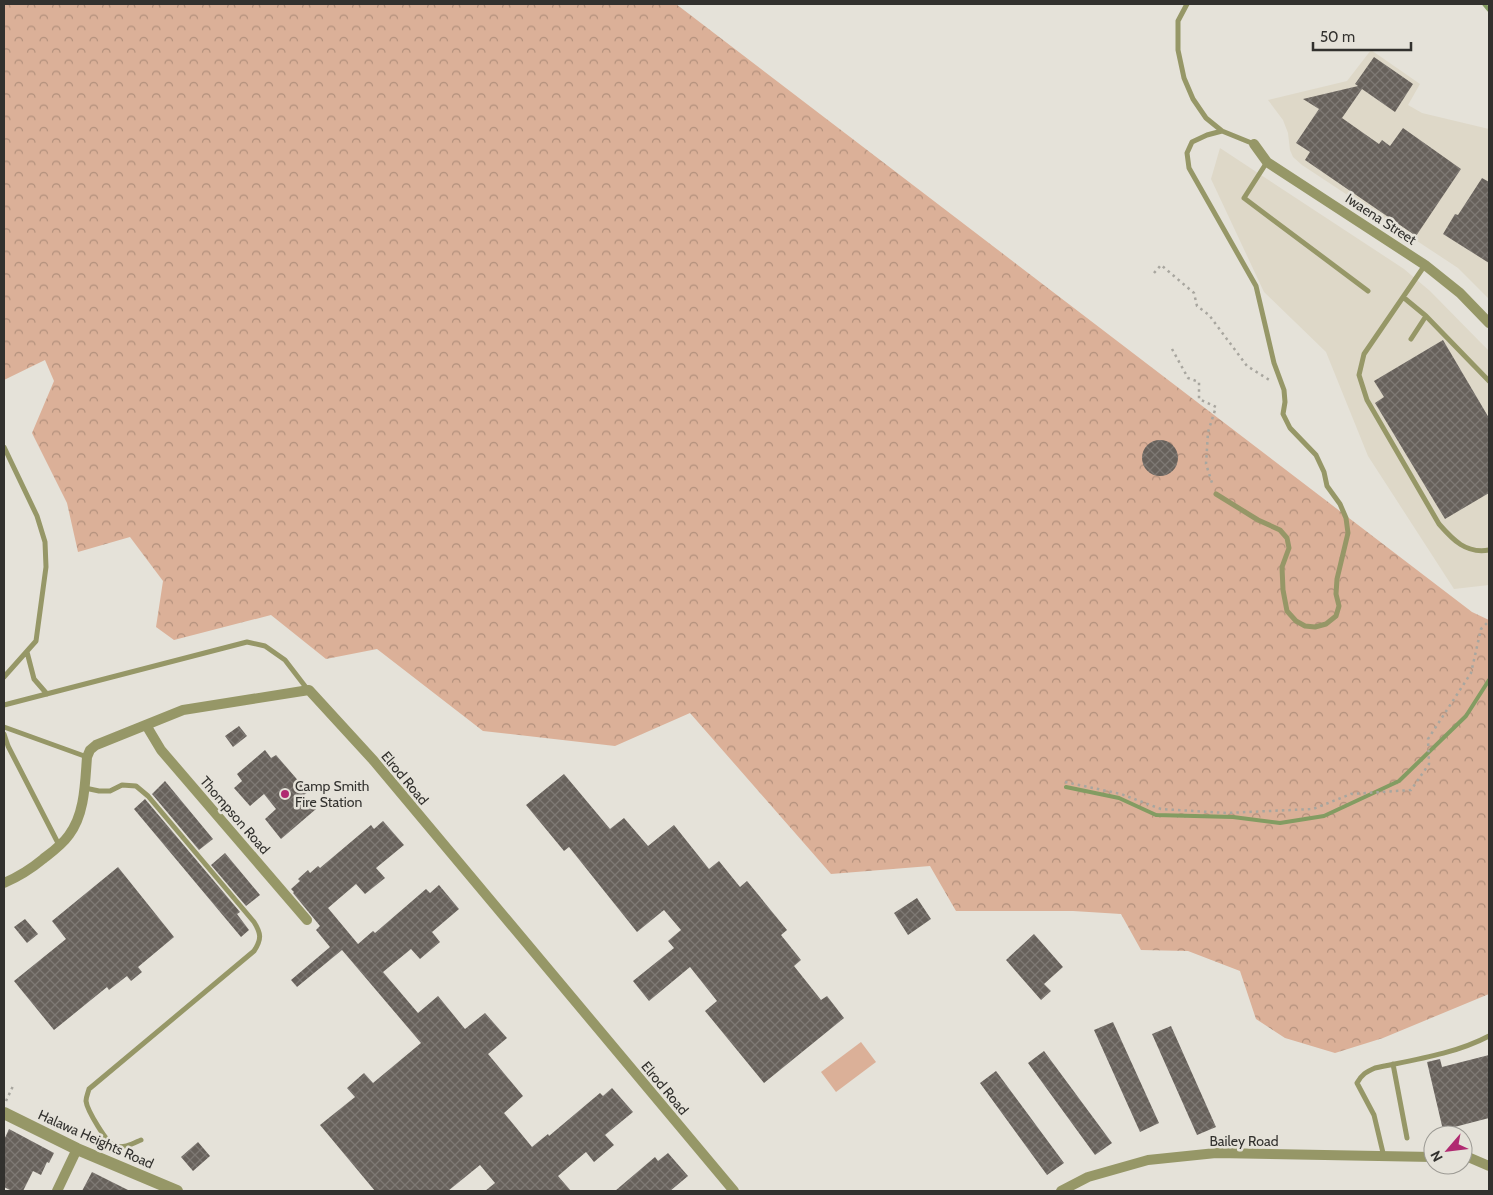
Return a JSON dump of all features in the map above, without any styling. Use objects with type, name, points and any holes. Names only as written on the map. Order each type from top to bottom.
[{"type":"street","name":"Iwaena Street","points":[[1254,144],[1267,162],[1425,265],[1460,293],[1489,323]]},
{"type":"street","points":[[4,883],[20,876],[69,836],[76,824],[84,788],[87,757],[96,745],[183,710],[309,690]]},
{"type":"street","name":"Elrod Road","points":[[309,690],[374,762],[734,1191]]},
{"type":"street","name":"Thompson Road","points":[[146,724],[161,750],[307,920]]},
{"type":"street","name":"Halawa Heights Road","points":[[4,1113],[77,1149],[177,1191]]},
{"type":"street","points":[[57,1191],[77,1149]]},
{"type":"street","name":"Bailey Road","points":[[1061,1191],[1088,1177],[1148,1160],[1216,1153],[1423,1158]]},
{"type":"street","points":[[1473,1159],[1489,1166]]},
{"type":"lane","points":[[1187,4],[1178,21],[1178,50],[1184,78],[1193,99],[1206,118],[1222,132],[1254,144]]},
{"type":"lane","points":[[1216,494],[1258,520],[1280,530],[1287,538],[1289,548],[1282,567],[1283,590],[1287,610],[1296,621],[1305,626],[1315,628],[1326,624],[1336,616],[1339,606],[1336,594],[1337,579],[1348,533],[1346,518],[1340,504],[1327,486],[1324,472],[1316,455],[1290,428],[1283,414],[1284,390],[1274,363],[1256,286],[1189,168],[1187,152],[1192,142],[1207,134],[1222,132]]},
{"type":"lane","points":[[1267,162],[1244,198],[1368,291]]},
{"type":"lane","points":[[1425,265],[1364,354],[1359,375],[1367,400],[1439,524],[1454,541],[1466,548],[1481,551],[1489,550]]},
{"type":"lane","points":[[1403,297],[1426,316],[1489,381]]},
{"type":"lane","points":[[1411,338],[1426,316]]},
{"type":"lane","points":[[4,447],[37,516],[45,542],[46,567],[36,641],[4,677]]},
{"type":"lane","points":[[4,705],[246,642],[265,646],[285,660],[309,690]]},
{"type":"lane","points":[[28,652],[34,679],[47,694]]},
{"type":"lane","points":[[4,727],[87,757]]},
{"type":"lane","points":[[4,734],[8,746],[59,846]]},
{"type":"lane","points":[[84,788],[110,791],[122,785],[136,786],[148,796],[254,922],[260,932],[260,943],[254,951],[89,1090],[86,1099],[88,1109],[109,1143],[123,1147],[141,1140]]},
{"type":"lane","points":[[1385,1158],[1374,1115],[1357,1083],[1364,1073],[1449,1051],[1489,1036]]},
{"type":"lane","points":[[1393,1064],[1407,1138]]},
{"type":"path","points":[[1154,273],[1162,265],[1194,293],[1197,306],[1210,315],[1247,366],[1284,390]]},
{"type":"path","points":[[1172,349],[1188,378],[1199,382],[1199,399],[1216,407],[1208,432],[1206,464],[1216,494]]},
{"type":"path","points":[[1066,782],[1121,794],[1161,809],[1226,812],[1313,809],[1351,794],[1411,790],[1429,764],[1428,739],[1472,672],[1481,629],[1489,621]]},
{"type":"path","points":[[4,1107],[13,1086]]},
{"type":"shaded area","points":[[1371,50],[1420,84],[1408,105],[1422,113],[1489,129],[1489,299],[1458,268],[1302,165],[1293,157],[1283,120],[1268,100],[1347,81]]},
{"type":"shaded area","points":[[1220,148],[1404,269],[1430,291],[1489,351],[1489,585],[1454,589],[1368,456],[1326,352],[1264,292],[1211,179]]},
{"type":"green space","points":[[4,4],[676,4],[1472,612],[1489,620],[1489,994],[1383,1038],[1335,1053],[1285,1038],[1256,1019],[1240,971],[1188,951],[1141,950],[1121,914],[1073,911],[956,911],[930,866],[831,874],[690,713],[615,746],[483,731],[377,649],[326,659],[271,615],[174,640],[156,627],[163,581],[130,537],[78,552],[67,503],[32,433],[54,381],[45,360],[4,380]]},
{"type":"green space","points":[[861,1042],[876,1062],[836,1092],[821,1072]]},
{"type":"building","points":[[1374,57],[1413,84],[1395,112],[1362,89],[1342,118],[1379,144],[1382,140],[1390,146],[1403,128],[1461,169],[1416,236],[1305,160],[1310,152],[1296,143],[1319,109],[1303,99],[1358,86],[1355,84]]},
{"type":"building","points":[[1482,178],[1489,182],[1489,263],[1443,234],[1455,214],[1458,215]]},
{"type":"building","points":[[1443,340],[1489,418],[1489,493],[1445,519],[1375,403],[1384,397],[1374,381]]},
{"type":"building","points":[[1160,440],[1172,446],[1178,458],[1172,470],[1160,476],[1148,470],[1142,458],[1148,446]]},
{"type":"building","points":[[239,726],[247,736],[233,747],[225,736]]},
{"type":"building","name":"Camp Smith Fire Station","points":[[265,750],[271,758],[276,755],[308,792],[304,795],[316,809],[281,839],[265,819],[276,809],[264,794],[250,806],[234,788],[242,781],[237,774]]},
{"type":"building","points":[[564,774],[610,829],[624,818],[648,846],[674,825],[709,869],[719,861],[740,887],[747,881],[787,930],[781,935],[801,960],[794,966],[821,1000],[827,996],[844,1018],[764,1083],[705,1011],[717,1001],[690,967],[649,1001],[633,981],[674,948],[668,941],[681,930],[664,910],[637,932],[569,847],[564,851],[526,805]]},
{"type":"building","points":[[165,781],[213,839],[199,850],[152,794]]},
{"type":"building","points":[[145,799],[240,912],[237,914],[249,930],[241,937],[134,809]]},
{"type":"building","points":[[383,821],[404,845],[376,868],[385,878],[365,894],[356,884],[328,908],[358,944],[373,931],[375,933],[426,889],[430,893],[439,885],[459,909],[432,932],[440,942],[420,959],[411,949],[383,972],[418,1013],[438,996],[465,1029],[485,1013],[507,1038],[488,1054],[523,1096],[504,1113],[532,1147],[548,1134],[549,1136],[600,1093],[603,1096],[612,1088],[633,1112],[605,1135],[614,1145],[594,1162],[586,1152],[558,1176],[571,1191],[485,1191],[495,1183],[480,1165],[448,1191],[375,1191],[320,1125],[355,1097],[347,1088],[364,1073],[373,1083],[421,1043],[342,950],[297,987],[291,980],[330,947],[316,930],[320,926],[291,889],[308,870],[310,873],[318,866],[320,868],[371,825],[374,829]]},
{"type":"building","points":[[225,853],[260,895],[246,906],[211,865]]},
{"type":"building","points":[[118,867],[174,937],[138,967],[142,972],[131,981],[127,976],[109,990],[107,987],[54,1030],[14,981],[66,939],[52,921]]},
{"type":"building","points":[[917,898],[931,919],[908,935],[894,913]]},
{"type":"building","points":[[25,919],[38,934],[27,943],[14,927]]},
{"type":"building","points":[[1034,934],[1063,967],[1044,984],[1051,991],[1041,1000],[1006,960]]},
{"type":"building","points":[[1113,1022],[1159,1123],[1140,1132],[1094,1030]]},
{"type":"building","points":[[1171,1026],[1216,1127],[1197,1135],[1152,1034]]},
{"type":"building","points":[[1044,1051],[1112,1143],[1095,1155],[1028,1063]]},
{"type":"building","points":[[1489,1055],[1489,1118],[1462,1125],[1442,1125],[1427,1062],[1440,1059],[1442,1067]]},
{"type":"building","points":[[996,1071],[1064,1163],[1047,1175],[980,1083]]},
{"type":"building","points":[[9,1129],[54,1153],[41,1175],[33,1171],[23,1191],[12,1191],[4,1187],[4,1140]]},
{"type":"building","points":[[198,1142],[210,1156],[193,1171],[181,1157]]},
{"type":"building","points":[[668,1153],[688,1176],[670,1191],[615,1191],[655,1157],[658,1161]]},
{"type":"building","points":[[92,1172],[130,1191],[82,1191]]},
{"type":"waterway","points":[[1484,4],[1489,10]]},
{"type":"waterway","points":[[1066,787],[1119,798],[1156,815],[1233,817],[1280,823],[1324,816],[1399,781],[1466,716],[1489,680]]},
{"type":"place","name":"Camp Smith Fire Station","points":[[285,794]]}]
